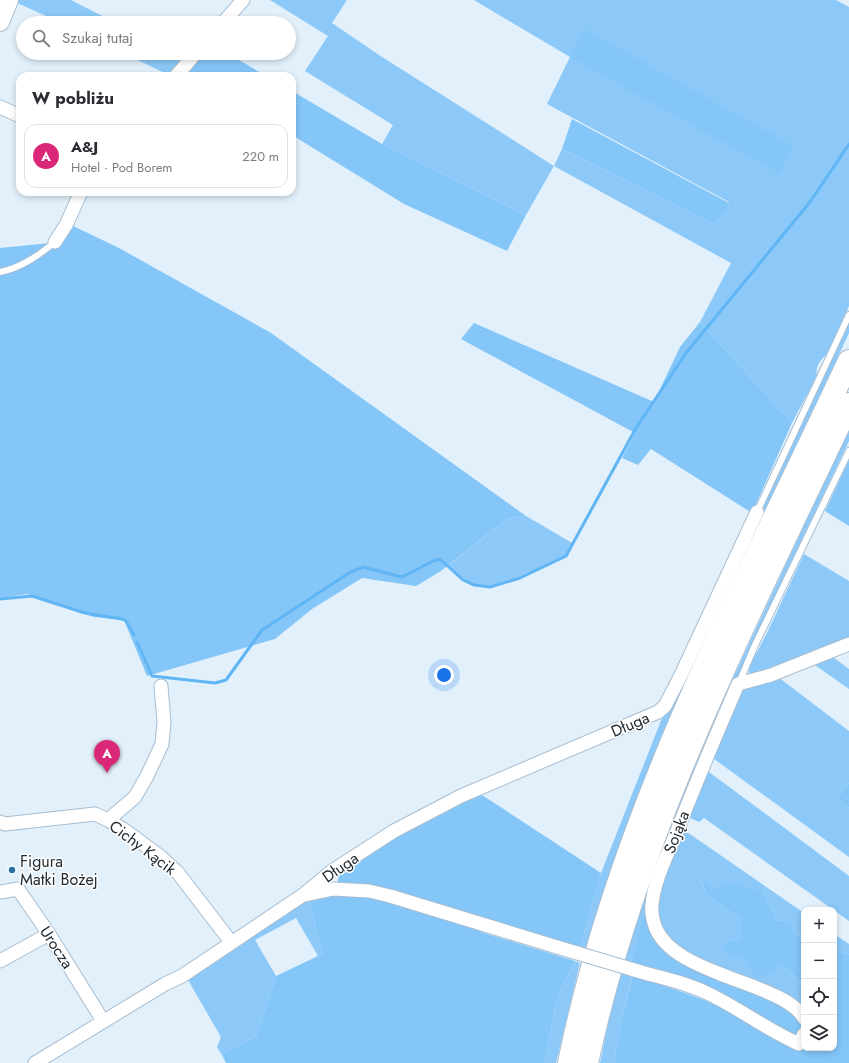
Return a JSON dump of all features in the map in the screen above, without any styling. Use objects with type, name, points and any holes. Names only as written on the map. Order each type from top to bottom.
[{"type":"highway","points":[[569,1063],[599,941],[652,789],[690,700],[849,362]]},
{"type":"highway","points":[[587,1063],[618,943],[642,869],[668,800],[732,653],[849,404]]},
{"type":"main road","points":[[0,22],[9,0]]},
{"type":"street","points":[[229,16],[243,0]]},
{"type":"street","points":[[179,72],[190,60]]},
{"type":"street","points":[[0,106],[16,114]]},
{"type":"street","points":[[55,242],[66,225],[79,196]]},
{"type":"street","name":"Długa","points":[[35,1063],[165,984],[182,976],[303,895],[332,871],[394,831],[462,796],[650,716],[665,706],[757,512]]},
{"type":"street","points":[[738,684],[771,676],[849,644]]},
{"type":"street","name":"Sojąka","points":[[738,684],[695,783],[661,870],[654,893],[652,917],[662,938],[688,959],[776,997],[801,1012],[802,1015]]},
{"type":"street","points":[[108,820],[135,797],[162,744],[164,722],[161,686]]},
{"type":"street","name":"Cichy Kącik","points":[[0,822],[5,824],[95,814],[108,820],[126,831],[161,857],[178,873],[231,942]]},
{"type":"street","points":[[332,871],[333,889]]},
{"type":"street","name":"Urocza","points":[[0,892],[18,889],[49,934],[103,1022]]},
{"type":"street","points":[[303,895],[333,889],[369,891],[390,896],[685,984],[707,993],[799,1044],[801,1040]]},
{"type":"street","points":[[0,961],[49,934]]},
{"type":"lane","points":[[0,272],[11,270],[32,259],[55,242]]},
{"type":"lane","points":[[757,512],[849,315]]},
{"type":"lane","points":[[738,684],[755,645],[849,451]]},
{"type":"shaded area","points":[[19,0],[71,0],[102,16],[46,16],[17,3]]},
{"type":"shaded area","points":[[270,0],[347,0],[332,23],[379,55],[554,166],[526,215],[382,144],[393,125],[305,71],[328,36]]},
{"type":"shaded area","points":[[474,0],[836,0],[849,7],[849,306],[827,354],[819,364],[817,376],[792,423],[700,322],[731,263],[554,166],[562,149],[715,224],[729,202],[547,104],[570,57]]},
{"type":"shaded area","points":[[584,29],[793,146],[779,173],[570,57]]},
{"type":"shaded area","points":[[138,60],[184,60],[172,72],[163,72]]},
{"type":"shaded area","points":[[196,60],[239,60],[259,72],[188,72],[186,71]]},
{"type":"shaded area","points":[[296,93],[382,144],[526,215],[507,251],[404,204],[296,137]]},
{"type":"shaded area","points":[[572,119],[729,203],[715,224],[562,149]]},
{"type":"shaded area","points":[[71,225],[119,248],[271,333],[526,516],[507,519],[441,571],[416,586],[362,578],[312,609],[275,639],[147,676],[124,620],[94,617],[27,594],[0,598],[0,248],[50,243]]},
{"type":"shaded area","points":[[700,322],[792,423],[752,513],[651,449],[638,465],[622,458],[635,433],[461,339],[474,323],[654,402],[680,347]]},
{"type":"shaded area","points":[[849,323],[849,333],[713,625],[653,759],[618,849],[586,950],[580,948],[601,873],[664,713]]},
{"type":"shaded area","points":[[849,429],[849,441],[751,646],[681,807],[664,850],[631,962],[624,961],[661,847],[733,678]]},
{"type":"shaded area","points":[[849,460],[849,526],[825,511]]},
{"type":"shaded area","points":[[526,516],[574,544],[567,557],[497,586],[472,586],[448,566],[507,519]]},
{"type":"shaded area","points":[[804,554],[849,581],[849,640],[753,675],[749,673],[749,667],[766,635]]},
{"type":"shaded area","points":[[830,655],[849,669],[849,689],[812,663]]},
{"type":"shaded area","points":[[778,677],[849,731],[849,783],[837,798],[849,808],[849,857],[710,756],[740,693],[751,684]]},
{"type":"shaded area","points":[[705,769],[849,876],[849,921],[837,912],[837,907],[829,907],[704,818],[699,822],[686,816]]},
{"type":"shaded area","points":[[849,783],[849,808],[837,798]]},
{"type":"shaded area","points":[[479,793],[601,873],[580,948],[338,883],[338,872],[426,818]]},
{"type":"shaded area","points":[[681,828],[801,911],[801,937],[795,934],[789,922],[777,920],[762,891],[713,890],[701,881],[706,894],[742,920],[742,937],[725,942],[781,964],[801,982],[801,1008],[697,958],[677,946],[665,934],[659,918],[657,890]]},
{"type":"shaded area","points":[[701,880],[713,890],[729,883],[762,891],[777,920],[790,922],[795,934],[801,937],[801,982],[781,964],[757,979],[742,957],[723,952],[725,942],[742,937],[742,920],[706,894]]},
{"type":"shaded area","points":[[334,893],[386,898],[457,920],[481,932],[575,961],[556,1001],[545,1063],[226,1063],[222,1055],[256,1036],[276,976],[318,956],[323,956],[309,901]]},
{"type":"shaded area","points":[[309,901],[323,956],[318,956],[296,918],[255,940],[276,976],[256,1036],[222,1055],[217,1047],[221,1037],[188,980],[298,903]]},
{"type":"shaded area","points":[[644,915],[653,932],[667,949],[775,1001],[798,1016],[801,1021],[801,1029],[795,1038],[703,987],[672,973],[631,962]]},
{"type":"shaded area","points":[[837,936],[849,944],[849,955],[837,950]]},
{"type":"shaded area","points":[[837,950],[849,955],[849,1063],[614,1063],[621,1021],[632,976],[654,982],[719,1006],[801,1042],[801,1051],[837,1051]]},
{"type":"shaded area","points":[[575,961],[580,963],[556,1063],[545,1063],[556,1001]]},
{"type":"shaded area","points":[[621,972],[632,975],[621,1021],[614,1063],[600,1063],[609,1019]]},
{"type":"waterway","points":[[351,572],[363,567],[402,577],[440,559],[463,580],[474,585],[490,587],[520,578],[566,556],[636,428],[686,353],[810,202],[849,144]]},
{"type":"waterway","points":[[137,642],[152,676],[215,683],[226,680],[262,630],[349,573]]},
{"type":"waterway","points":[[0,599],[32,596],[85,613],[122,619],[126,621],[134,635]]},
{"type":"place","name":"A&J","points":[[107,773]]},
{"type":"place","name":"Figura Matki Bożej","points":[[12,870]]}]
